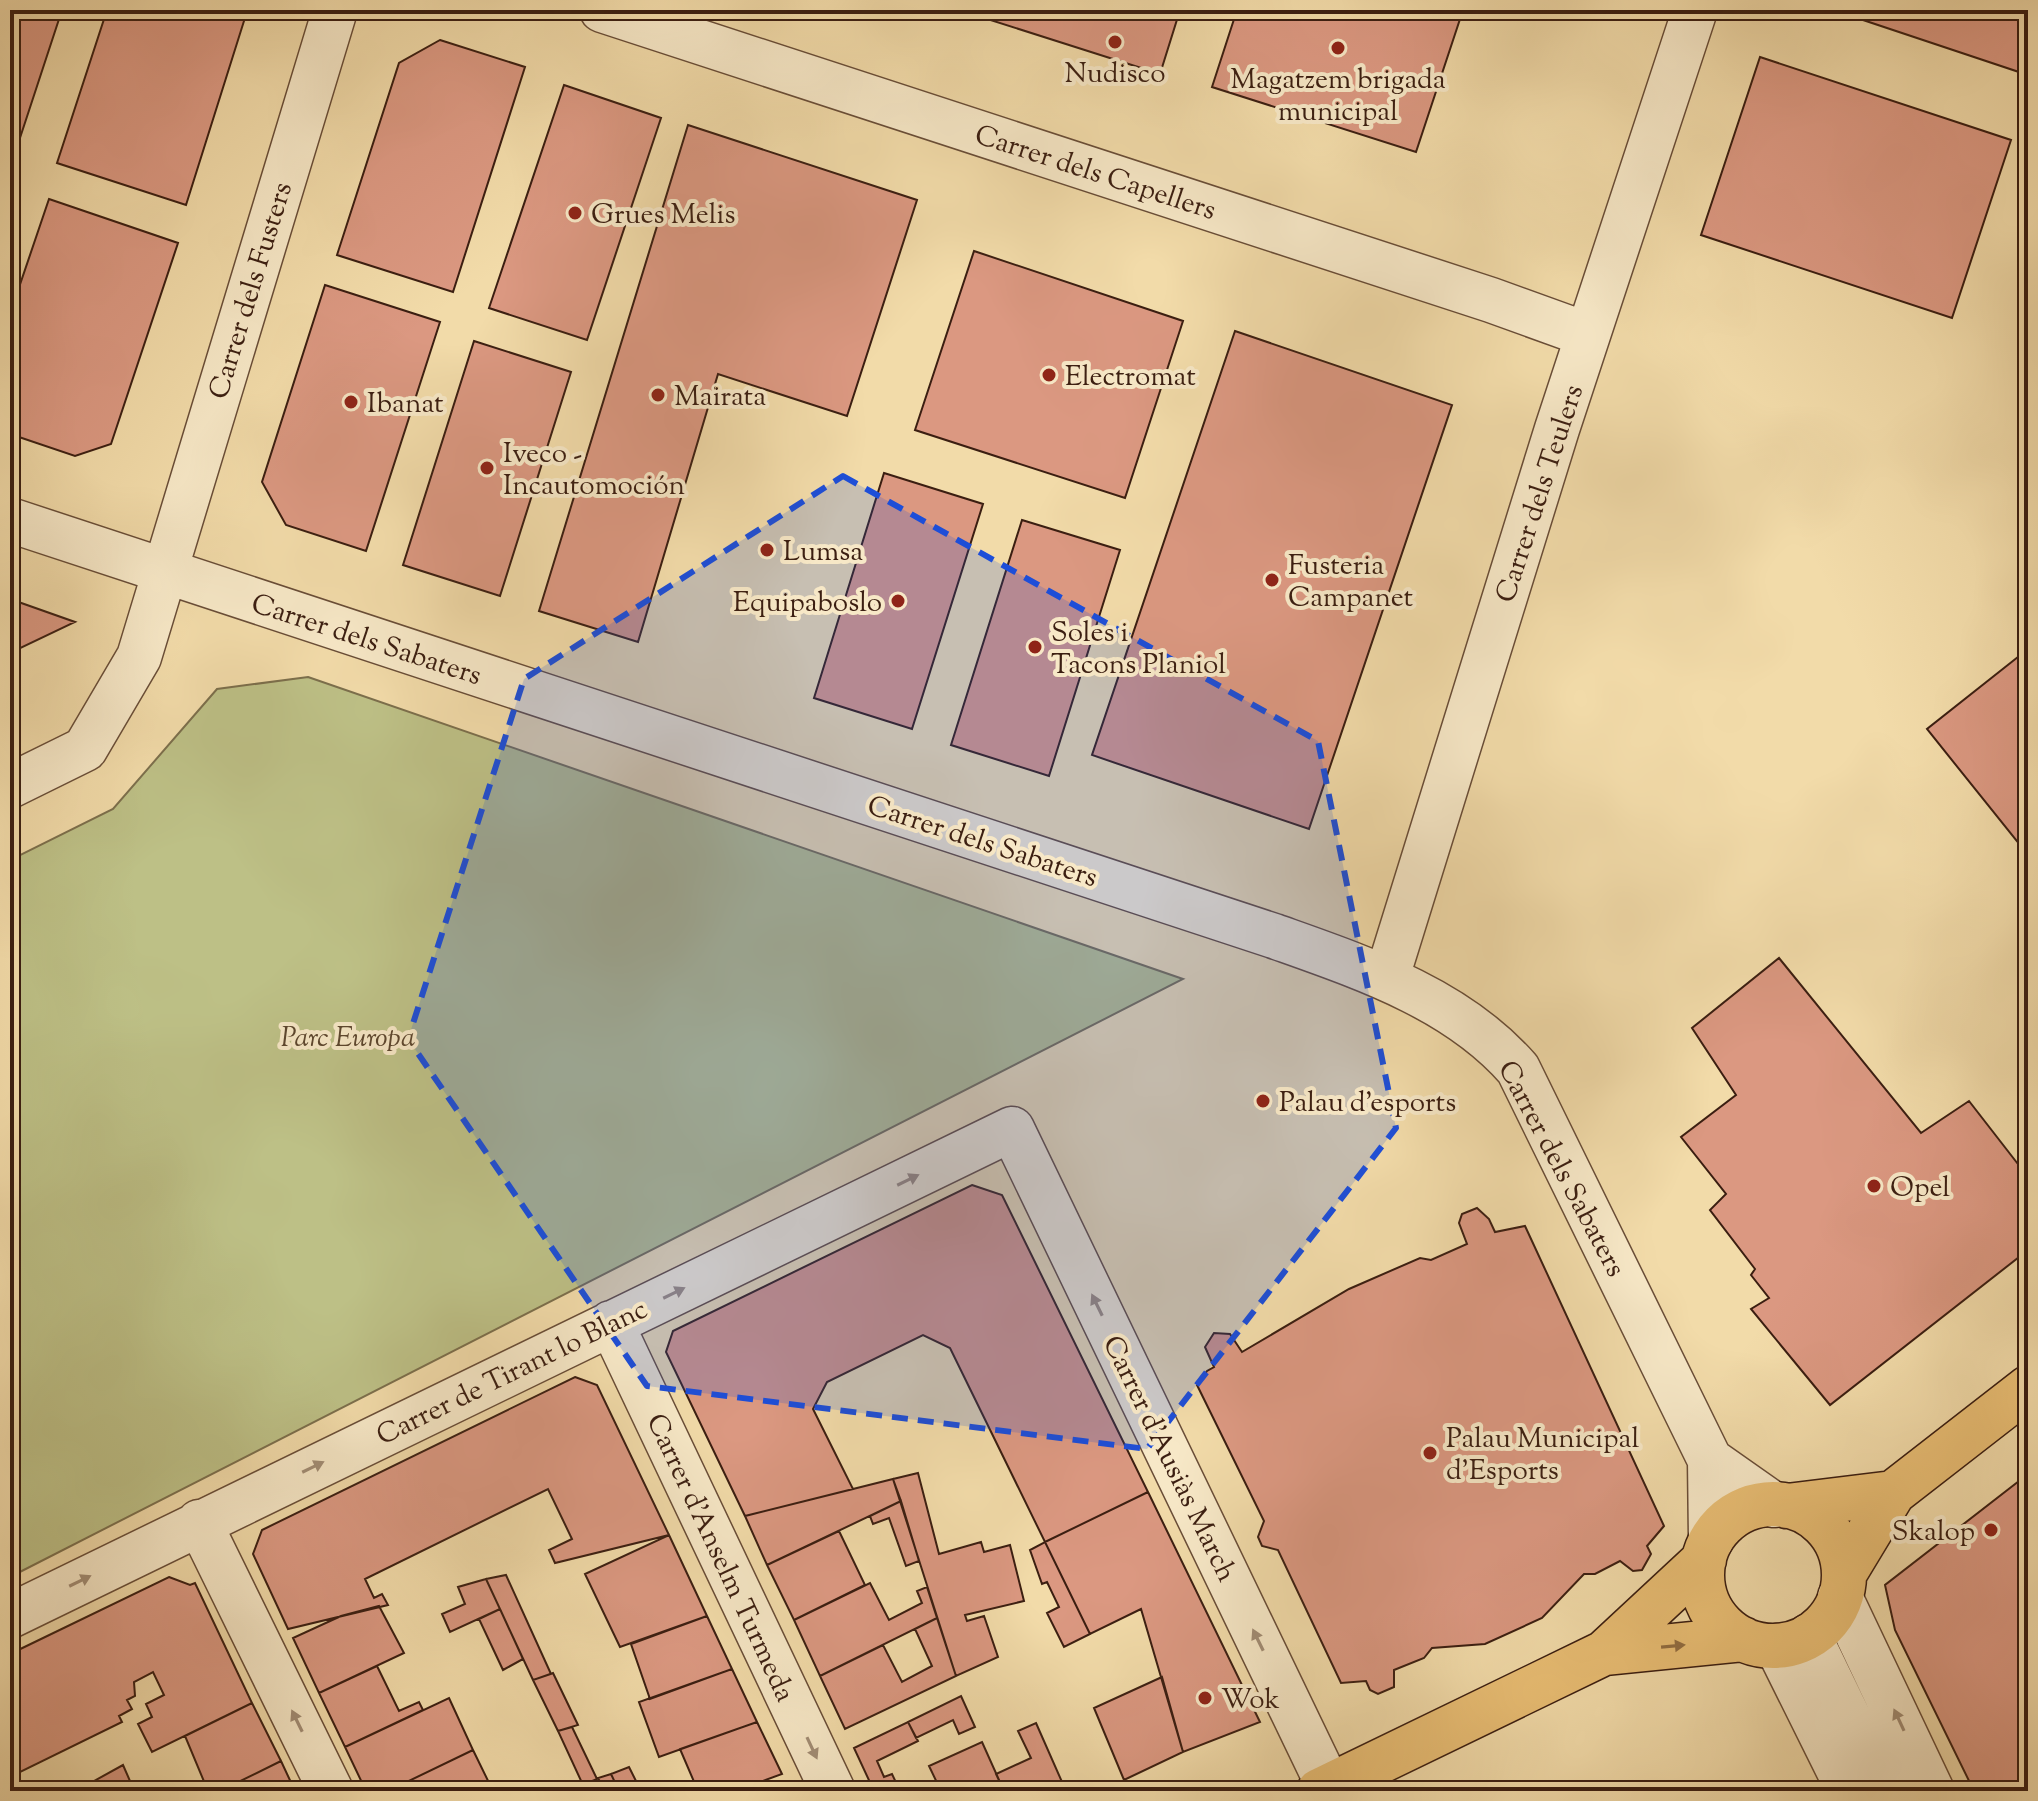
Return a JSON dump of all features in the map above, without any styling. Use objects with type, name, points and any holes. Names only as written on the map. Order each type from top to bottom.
[{"type":"main road","points":[[1604,1653],[1776,1640],[1834,1612],[1842,1585],[1893,1493],[2028,1388]]},
{"type":"main road","points":[[1326,1789],[1604,1653],[1707,1550],[1737,1513],[1755,1506],[1893,1493]]},
{"type":"main road","points":[[1781,1505],[1810,1515],[1828,1530],[1839,1550],[1842,1585]]},
{"type":"main road","points":[[1707,1550],[1702,1579],[1713,1615],[1776,1640]]},
{"type":"street","name":"Carrer dels Fusters","points":[[10,786],[85,749],[139,657],[162,570],[335,10]]},
{"type":"street","name":"Carrer dels Capellers","points":[[602,10],[1491,300],[1588,335]]},
{"type":"street","name":"Carrer dels Teulers","points":[[1387,977],[1588,335],[1695,10]]},
{"type":"street","name":"Carrer dels Sabaters","points":[[10,520],[1263,932],[1387,977],[1492,1039],[1518,1069],[1710,1460],[1707,1550]]},
{"type":"street","name":"Carrer de Tirant lo Blanc","points":[[10,1616],[1012,1129]]},
{"type":"street","name":"Carrer d'Ausiàs March","points":[[1012,1129],[1326,1789]]},
{"type":"street","name":"Carrer d'Anselm Turmeda","points":[[611,1323],[833,1791]]},
{"type":"street","name":"Carrer dels Sabaters","points":[[1710,1460],[1781,1505]]},
{"type":"street","points":[[199,1522],[331,1791]]},
{"type":"street","points":[[1842,1585],[1932,1791]]},
{"type":"street","points":[[1776,1640],[1849,1791]]},
{"type":"street","points":[[1776,1640],[1884,1791]]},
{"type":"highlighted area","points":[[843,476],[1318,741],[1396,1128],[1147,1449],[647,1386],[408,1039],[524,679]]},
{"type":"green space","name":"Parc Europa","points":[[308,677],[1183,979],[10,1577],[10,860],[113,809],[217,689]]},
{"type":"building","points":[[10,10],[62,10],[18,144],[10,141]]},
{"type":"building","points":[[107,10],[243,10],[244,21],[186,205],[57,163]]},
{"type":"building","name":"Nudisco","points":[[959,10],[1180,10],[1160,74]]},
{"type":"building","name":"Magatzem brigada municipal","points":[[1237,10],[1463,10],[1416,152],[1212,87]]},
{"type":"building","points":[[1833,10],[2028,10],[2028,75]]},
{"type":"building","points":[[440,40],[525,67],[453,292],[337,255],[399,63]]},
{"type":"building","points":[[1760,57],[2011,140],[1952,318],[1701,235]]},
{"type":"building","name":"Grues Melis","points":[[564,85],[661,118],[587,340],[489,308]]},
{"type":"building","name":"Mairata","points":[[688,125],[917,200],[847,416],[718,374],[638,642],[539,611]]},
{"type":"building","points":[[49,199],[178,243],[111,444],[75,456],[10,434],[10,314]]},
{"type":"building","name":"Electromat","points":[[974,251],[1183,321],[1125,498],[915,430]]},
{"type":"building","name":"Ibanat","points":[[325,285],[440,322],[366,551],[286,525],[262,482]]},
{"type":"building","name":"Fusteria Campanet","points":[[1235,331],[1452,405],[1309,829],[1092,755]]},
{"type":"building","name":"Iveco - Incautomoción","points":[[474,341],[571,372],[500,596],[403,565]]},
{"type":"building","name":"Equipaboslo","points":[[884,473],[983,504],[912,729],[814,698]]},
{"type":"building","name":"Soles i Tacons Planiol","points":[[1022,520],[1120,550],[1049,776],[951,745]]},
{"type":"building","points":[[10,599],[75,622],[10,653]]},
{"type":"building","points":[[2028,649],[2028,855],[1927,729]]},
{"type":"building","name":"Opel","points":[[1779,958],[1921,1133],[1969,1101],[2028,1177],[2028,1250],[1830,1405],[1751,1309],[1769,1298],[1751,1275],[1755,1269],[1710,1210],[1726,1194],[1681,1137],[1736,1095],[1692,1028]]},
{"type":"building","points":[[972,1185],[1002,1195],[1148,1492],[1045,1542],[950,1348],[923,1335],[827,1382],[813,1409],[853,1489],[745,1516],[666,1352],[673,1331]]},
{"type":"building","name":"Palau Municipal d'Esports","points":[[1477,1208],[1489,1219],[1495,1232],[1525,1226],[1664,1526],[1647,1546],[1651,1554],[1642,1570],[1633,1571],[1620,1561],[1595,1574],[1584,1574],[1542,1618],[1485,1644],[1432,1648],[1424,1658],[1394,1670],[1394,1687],[1378,1694],[1370,1690],[1366,1681],[1341,1683],[1278,1550],[1262,1546],[1258,1537],[1264,1521],[1197,1385],[1214,1367],[1205,1347],[1214,1333],[1230,1334],[1242,1352],[1349,1289],[1420,1258],[1431,1260],[1467,1244],[1459,1223],[1462,1214]]},
{"type":"building","points":[[575,1377],[597,1385],[669,1535],[555,1563],[549,1550],[572,1539],[548,1489],[365,1579],[374,1598],[382,1594],[388,1605],[288,1629],[253,1554],[262,1530]]},
{"type":"building","points":[[918,1473],[939,1554],[981,1542],[984,1552],[1010,1545],[1024,1601],[965,1615],[967,1621],[984,1616],[998,1657],[956,1676],[893,1479]]},
{"type":"building","points":[[2028,1474],[2028,1616],[2019,1623],[2028,1643],[2028,1791],[1974,1791],[1895,1630],[1885,1585]]},
{"type":"building","points":[[893,1479],[901,1501],[767,1565],[745,1516]]},
{"type":"building","points":[[1148,1492],[1260,1722],[1183,1752],[1141,1609],[1090,1634],[1045,1542]]},
{"type":"building","points":[[901,1501],[919,1561],[906,1566],[889,1518],[873,1524],[870,1516]]},
{"type":"building","points":[[839,1531],[865,1585],[794,1620],[767,1565]]},
{"type":"building","points":[[669,1535],[707,1616],[620,1647],[585,1574]]},
{"type":"building","points":[[1045,1542],[1090,1634],[1064,1647],[1047,1613],[1059,1607],[1047,1582],[1042,1584],[1030,1550]]},
{"type":"building","points":[[506,1575],[551,1674],[533,1680],[486,1579]]},
{"type":"building","points":[[169,1577],[190,1585],[195,1583],[252,1703],[152,1752],[138,1724],[152,1717],[146,1704],[164,1695],[153,1672],[134,1682],[135,1696],[127,1700],[132,1709],[119,1716],[122,1722],[10,1777],[10,1654]]},
{"type":"building","points":[[486,1579],[500,1609],[450,1632],[442,1614],[465,1604],[458,1587]]},
{"type":"building","points":[[870,1583],[889,1620],[922,1603],[917,1591],[927,1587],[937,1618],[820,1676],[794,1620]]},
{"type":"building","points":[[379,1606],[404,1653],[319,1693],[293,1638],[341,1616]]},
{"type":"building","points":[[500,1609],[523,1659],[503,1670],[479,1619]]},
{"type":"building","points":[[707,1616],[732,1669],[650,1699],[631,1644]]},
{"type":"building","points":[[937,1618],[956,1676],[845,1729],[820,1676],[883,1645],[902,1682],[932,1666],[915,1629]]},
{"type":"building","points":[[377,1666],[399,1711],[419,1702],[423,1710],[345,1747],[319,1693]]},
{"type":"building","points":[[732,1669],[757,1722],[659,1757],[639,1702]]},
{"type":"building","points":[[553,1673],[578,1725],[558,1731],[533,1680]]},
{"type":"building","points":[[1162,1677],[1183,1752],[1124,1780],[1094,1708]]},
{"type":"building","points":[[961,1696],[975,1727],[959,1734],[953,1720],[916,1738],[908,1722]]},
{"type":"building","points":[[449,1698],[473,1750],[388,1791],[366,1791],[345,1747]]},
{"type":"building","points":[[252,1703],[281,1761],[220,1791],[208,1791],[185,1736]]},
{"type":"building","points":[[757,1722],[782,1774],[735,1791],[698,1791],[680,1749]]},
{"type":"building","points":[[908,1722],[918,1741],[877,1761],[884,1777],[892,1774],[900,1791],[874,1791],[854,1748]]},
{"type":"building","points":[[1036,1723],[1066,1791],[1004,1791],[996,1774],[1031,1758],[1018,1731]]},
{"type":"building","points":[[572,1727],[597,1779],[583,1785],[558,1731]]},
{"type":"building","points":[[982,1742],[1004,1791],[941,1791],[929,1766]]},
{"type":"building","points":[[473,1750],[493,1791],[388,1791]]},
{"type":"building","points":[[281,1761],[295,1791],[220,1791]]},
{"type":"building","points":[[123,1765],[130,1781],[113,1791],[76,1791]]},
{"type":"building","points":[[629,1767],[641,1791],[619,1791],[611,1774]]},
{"type":"building","points":[[611,1774],[619,1791],[605,1791],[598,1778]]},
{"type":"building","points":[[755,1784],[758,1791],[735,1791]]},
{"type":"place","name":"Nudisco","points":[[1115,42]]},
{"type":"place","name":"Magatzem brigada municipal","points":[[1338,48]]},
{"type":"place","name":"Grues Melis","points":[[575,213]]},
{"type":"place","name":"Electromat","points":[[1049,375]]},
{"type":"place","name":"Mairata","points":[[658,395]]},
{"type":"place","name":"Ibanat","points":[[351,402]]},
{"type":"place","name":"Iveco - Incautomoción","points":[[487,468]]},
{"type":"place","name":"Lumsa","points":[[767,550]]},
{"type":"place","name":"Fusteria Campanet","points":[[1272,580]]},
{"type":"place","name":"Equipaboslo","points":[[898,601]]},
{"type":"place","name":"Soles i Tacons Planiol","points":[[1035,647]]},
{"type":"place","name":"Palau d'esports","points":[[1263,1101]]},
{"type":"place","name":"Opel","points":[[1874,1186]]},
{"type":"place","name":"Palau Municipal d'Esports","points":[[1430,1453]]},
{"type":"place","name":"Skalop","points":[[1991,1530]]},
{"type":"place","name":"Wok","points":[[1205,1698]]}]
